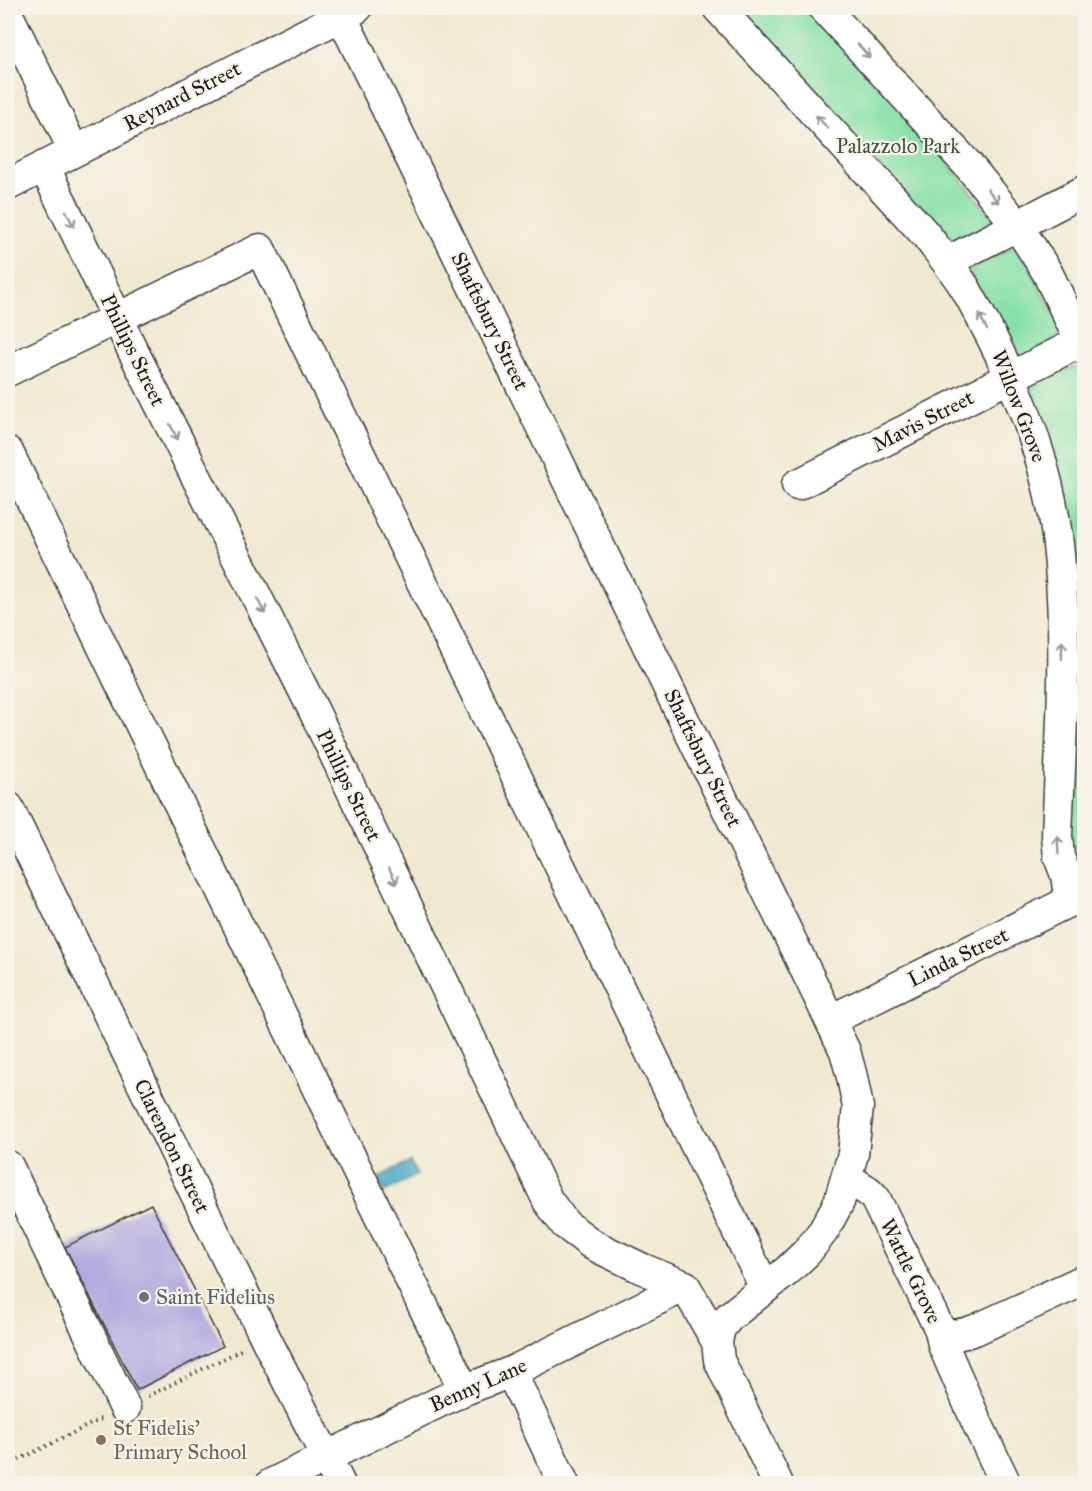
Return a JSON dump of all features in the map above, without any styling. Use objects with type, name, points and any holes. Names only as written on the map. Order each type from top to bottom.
[{"type":"street","name":"Willow Grove","points":[[718,8],[926,235],[965,288],[1011,376],[1047,482],[1056,535],[1063,633],[1059,857],[1077,898]]},
{"type":"street","points":[[824,8],[969,166],[1017,225],[1047,272],[1083,345]]},
{"type":"street","name":"Reynard Street","points":[[8,185],[349,11]]},
{"type":"street","name":"Shaftsbury Street","points":[[349,11],[845,1051],[858,1107],[853,1154],[839,1202],[824,1230],[800,1258],[729,1317],[720,1328],[717,1342]]},
{"type":"street","points":[[8,15],[74,151]]},
{"type":"street","name":"Phillips Street","points":[[45,166],[117,317],[313,709],[548,1201],[565,1224],[593,1245],[685,1286]]},
{"type":"street","points":[[947,262],[1084,191]]},
{"type":"street","points":[[8,371],[260,249],[765,1288]]},
{"type":"street","name":"Mavis Street","points":[[797,485],[1011,376],[1083,345]]},
{"type":"street","points":[[8,452],[464,1390]]},
{"type":"street","name":"Clarendon Street","points":[[8,807],[266,1339],[340,1484]]},
{"type":"street","name":"Linda Street","points":[[831,1020],[1077,898]]},
{"type":"street","points":[[8,1167],[125,1408]]},
{"type":"street","name":"Wattle Grove","points":[[847,1178],[875,1198],[940,1330],[945,1334],[957,1335],[975,1330],[1084,1280]]},
{"type":"street","points":[[685,1286],[717,1342],[718,1360],[778,1484]]},
{"type":"street","name":"Benny Lane","points":[[271,1484],[464,1390],[511,1372],[685,1286]]},
{"type":"street","points":[[940,1330],[943,1345],[1006,1484]]},
{"type":"street","points":[[511,1372],[564,1484]]},
{"type":"path","points":[[1084,1069],[1084,1089]]},
{"type":"green space","name":"Palazzolo Park","points":[[731,8],[810,8],[909,114],[996,223],[951,245]]},
{"type":"green space","points":[[1019,246],[1063,334],[1024,359],[1013,355],[970,274],[975,265]]},
{"type":"green space","points":[[1075,367],[1083,373],[1084,377],[1084,876],[1074,870],[1069,859],[1071,601],[1028,391],[1038,382]]},
{"type":"water","points":[[410,1161],[417,1175],[384,1192],[377,1178]]},
{"type":"building","name":"Saint Fidelius","points":[[151,1204],[223,1346],[137,1390],[65,1247]]},
{"type":"place","name":"Saint Fidelius","points":[[144,1297]]},
{"type":"place","name":"St Fidelis' Primary School","points":[[101,1440]]}]
